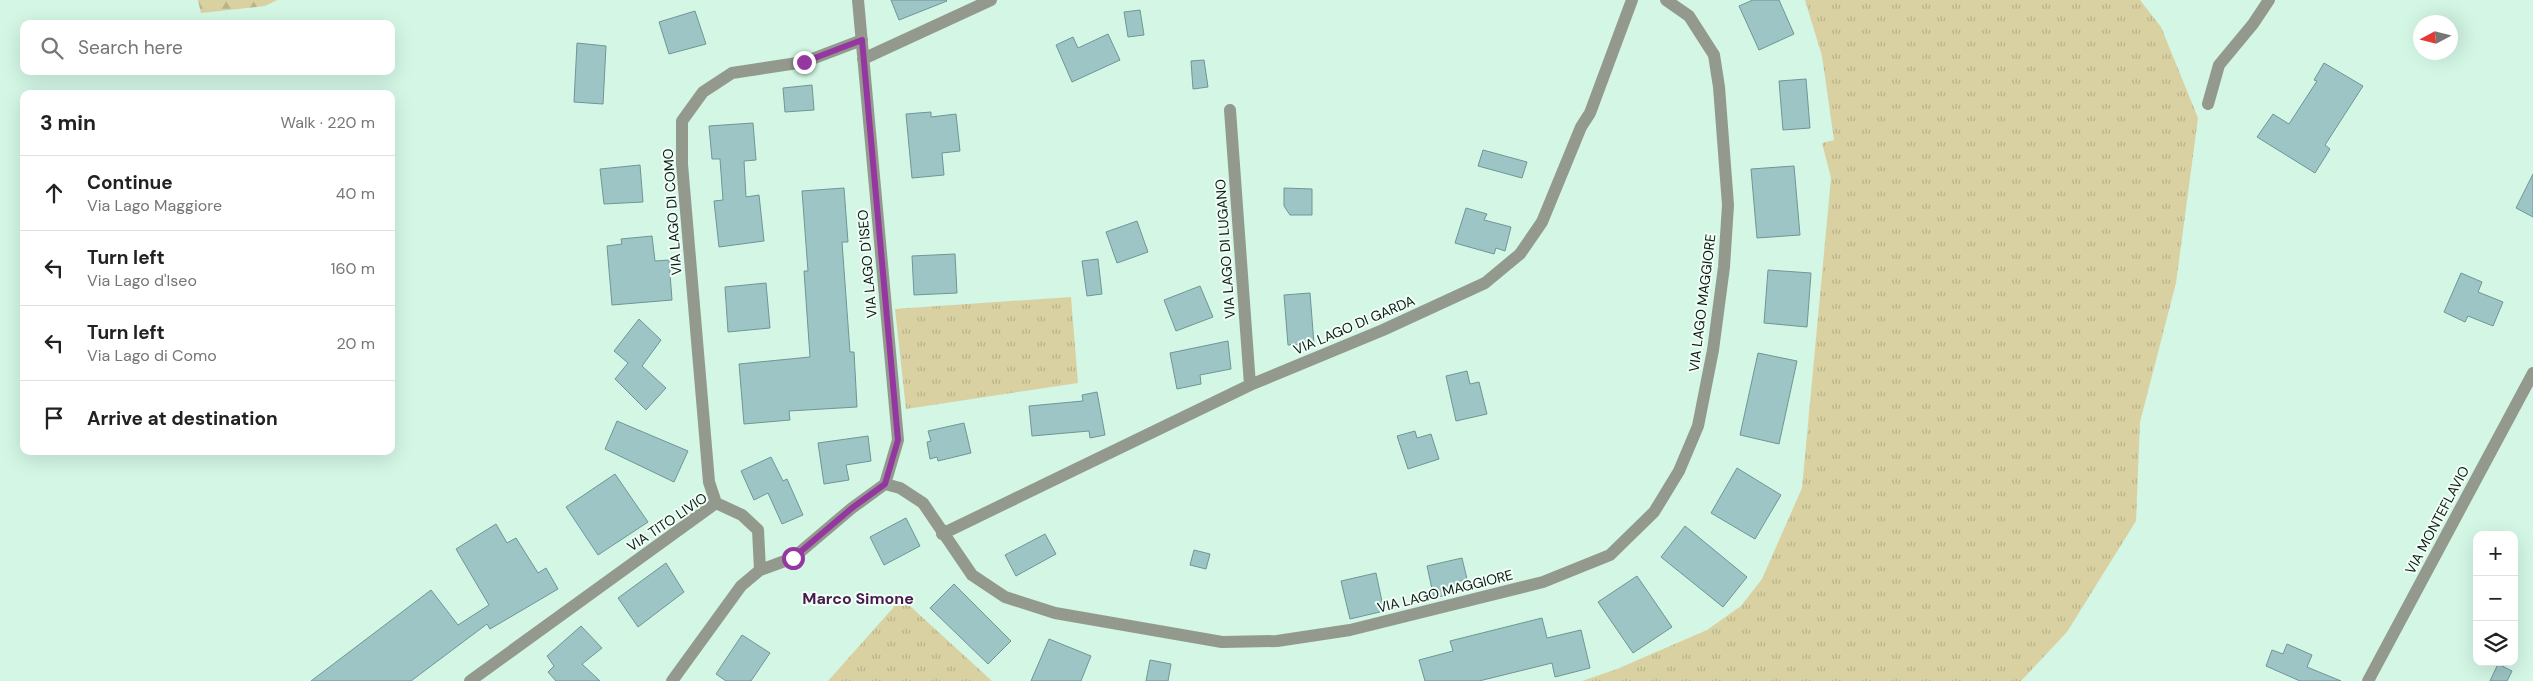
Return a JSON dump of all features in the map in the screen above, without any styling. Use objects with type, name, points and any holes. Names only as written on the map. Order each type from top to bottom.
[{"type":"street","name":"VIA LAGO D'ISEO","points":[[858,0],[898,440],[885,484]]},
{"type":"street","points":[[863,58],[991,0]]},
{"type":"street","name":"VIA LAGO DI GARDA","points":[[942,534],[1250,385],[1383,330],[1485,283],[1520,254],[1542,222],[1581,127],[1590,112],[1632,0]]},
{"type":"street","name":"VIA LAGO MAGGIORE","points":[[885,484],[900,488],[924,503],[942,534],[972,575],[1005,597],[1056,613],[1222,642],[1277,641],[1350,630],[1543,582],[1610,555],[1654,512],[1679,471],[1698,426],[1713,350],[1724,267],[1728,205],[1719,87],[1714,55],[1689,16],[1666,0]]},
{"type":"street","points":[[2208,104],[2219,65],[2254,24],[2270,0]]},
{"type":"street","name":"VIA LAGO DI COMO","points":[[716,503],[709,482],[682,164],[682,121],[703,92],[732,73],[804,62],[862,40]]},
{"type":"street","name":"VIA LAGO DI LUGANO","points":[[1230,110],[1250,385]]},
{"type":"street","name":"VIA MONTEFLAVIO","points":[[2368,681],[2533,374]]},
{"type":"street","points":[[672,681],[741,586],[760,570],[793,558],[852,508],[885,484]]},
{"type":"street","name":"VIA TITO LIVIO","points":[[470,681],[716,503],[742,515],[758,530],[760,570]]},
{"type":"green space","points":[[198,0],[277,0],[265,6],[201,13]]},
{"type":"green space","points":[[1805,0],[2140,0],[2161,27],[2198,118],[2176,283],[2140,422],[2136,521],[2067,632],[2021,681],[1582,681],[1617,669],[1707,630],[1741,606],[1762,579],[1802,488],[1831,178],[1822,143],[1834,140],[1822,56]]},
{"type":"green space","points":[[1071,297],[1078,383],[906,409],[895,309]]},
{"type":"green space","points":[[899,596],[992,681],[828,681],[893,608]]},
{"type":"building","points":[[891,0],[946,0],[947,1],[899,20]]},
{"type":"building","points":[[1753,0],[1779,0],[1794,34],[1759,50],[1739,6]]},
{"type":"building","points":[[1140,10],[1144,35],[1128,37],[1124,12]]},
{"type":"building","points":[[695,11],[706,44],[669,54],[659,22]]},
{"type":"building","points":[[1108,34],[1120,60],[1072,82],[1056,45],[1073,37],[1078,48]]},
{"type":"building","points":[[577,43],[606,46],[603,104],[574,102]]},
{"type":"building","points":[[1204,60],[1208,87],[1193,89],[1191,61]]},
{"type":"building","points":[[2324,63],[2363,86],[2325,145],[2330,149],[2315,173],[2257,137],[2273,114],[2289,124],[2317,81],[2314,80]]},
{"type":"building","points":[[1806,79],[1810,128],[1783,130],[1779,81]]},
{"type":"building","points":[[812,85],[814,110],[785,112],[783,88]]},
{"type":"building","points":[[931,112],[931,117],[956,114],[960,151],[942,153],[944,175],[912,178],[906,114]]},
{"type":"building","points":[[753,123],[756,160],[744,161],[746,197],[759,195],[764,241],[719,247],[714,201],[723,200],[720,159],[712,159],[709,126]]},
{"type":"building","points":[[1483,150],[1527,162],[1522,178],[1478,166]]},
{"type":"building","points":[[640,165],[643,202],[604,204],[600,169]]},
{"type":"building","points":[[1794,166],[1800,235],[1757,238],[1751,169]]},
{"type":"building","points":[[2533,174],[2533,217],[2516,208]]},
{"type":"building","points":[[844,188],[848,242],[842,242],[850,352],[854,352],[857,407],[789,411],[790,420],[744,424],[739,364],[810,357],[804,271],[808,271],[802,191]]},
{"type":"building","points":[[1284,188],[1312,189],[1312,215],[1290,215],[1284,206]]},
{"type":"building","points":[[1466,208],[1487,214],[1484,220],[1511,227],[1505,251],[1496,248],[1494,254],[1455,243]]},
{"type":"building","points":[[1137,221],[1148,252],[1117,263],[1106,232]]},
{"type":"building","points":[[652,236],[655,261],[669,260],[672,300],[612,305],[607,246],[622,244],[621,239]]},
{"type":"building","points":[[955,254],[957,293],[914,295],[912,256]]},
{"type":"building","points":[[1098,259],[1102,294],[1087,296],[1082,261]]},
{"type":"building","points":[[1768,270],[1811,273],[1807,327],[1764,323]]},
{"type":"building","points":[[2461,273],[2482,282],[2478,292],[2503,302],[2493,326],[2468,316],[2465,322],[2444,312]]},
{"type":"building","points":[[766,283],[770,328],[728,332],[725,287]]},
{"type":"building","points":[[1200,286],[1213,317],[1176,331],[1164,300]]},
{"type":"building","points":[[1310,293],[1314,344],[1288,345],[1284,295]]},
{"type":"building","points":[[639,319],[661,340],[642,366],[666,388],[646,410],[615,379],[628,363],[614,351]]},
{"type":"building","points":[[1228,341],[1231,369],[1200,375],[1201,384],[1177,389],[1170,353]]},
{"type":"building","points":[[1758,353],[1797,361],[1779,444],[1740,435]]},
{"type":"building","points":[[1467,371],[1470,384],[1479,382],[1487,414],[1456,421],[1446,376]]},
{"type":"building","points":[[1097,392],[1105,435],[1090,438],[1089,431],[1032,436],[1029,406],[1083,401],[1082,395]]},
{"type":"building","points":[[617,421],[688,451],[674,482],[605,449]]},
{"type":"building","points":[[964,423],[971,453],[938,461],[937,457],[930,459],[927,442],[931,441],[928,431]]},
{"type":"building","points":[[1415,431],[1417,438],[1431,434],[1439,459],[1408,469],[1397,436]]},
{"type":"building","points":[[868,436],[871,461],[846,465],[849,480],[824,484],[818,443]]},
{"type":"building","points":[[771,457],[783,481],[787,479],[803,515],[782,524],[768,493],[754,500],[741,471]]},
{"type":"building","points":[[1737,468],[1781,495],[1755,539],[1711,513]]},
{"type":"building","points":[[615,474],[648,522],[598,555],[566,507]]},
{"type":"building","points":[[906,518],[920,546],[884,565],[870,537]]},
{"type":"building","points":[[496,524],[507,543],[516,538],[538,573],[546,568],[558,589],[490,629],[487,624],[411,681],[311,681],[431,590],[458,625],[489,605],[456,549]]},
{"type":"building","points":[[1685,526],[1747,577],[1723,607],[1661,557]]},
{"type":"building","points":[[1045,534],[1056,554],[1016,576],[1005,555]]},
{"type":"building","points":[[1194,550],[1210,554],[1206,569],[1190,565]]},
{"type":"building","points":[[1462,558],[1467,579],[1457,582],[1459,592],[1434,598],[1427,566]]},
{"type":"building","points":[[666,563],[684,592],[638,627],[618,598]]},
{"type":"building","points":[[1376,573],[1384,611],[1350,619],[1341,581]]},
{"type":"building","points":[[1637,576],[1672,627],[1633,653],[1598,602]]},
{"type":"building","points":[[954,584],[1011,641],[988,664],[930,608]]},
{"type":"building","points":[[1542,618],[1547,638],[1581,630],[1590,668],[1555,677],[1552,663],[1479,681],[1425,681],[1419,660],[1453,651],[1450,641]]},
{"type":"building","points":[[581,626],[602,648],[582,664],[600,681],[556,681],[548,672],[554,666],[547,656]]},
{"type":"building","points":[[742,635],[770,653],[751,681],[726,681],[716,674]]},
{"type":"building","points":[[1049,639],[1091,656],[1081,681],[1031,681]]},
{"type":"building","points":[[2287,644],[2312,655],[2307,667],[2341,681],[2300,681],[2266,666],[2272,650],[2283,654]]},
{"type":"building","points":[[1150,660],[1171,664],[1168,681],[1146,681]]},
{"type":"building","points":[[2497,666],[2502,666],[2512,671],[2507,681],[2490,681]]},
{"type":"district","name":"Marco Simone","points":[[858,598]]},
{"type":"route","points":[[793,558],[852,508],[885,484],[898,440],[862,40],[804,62]]}]
